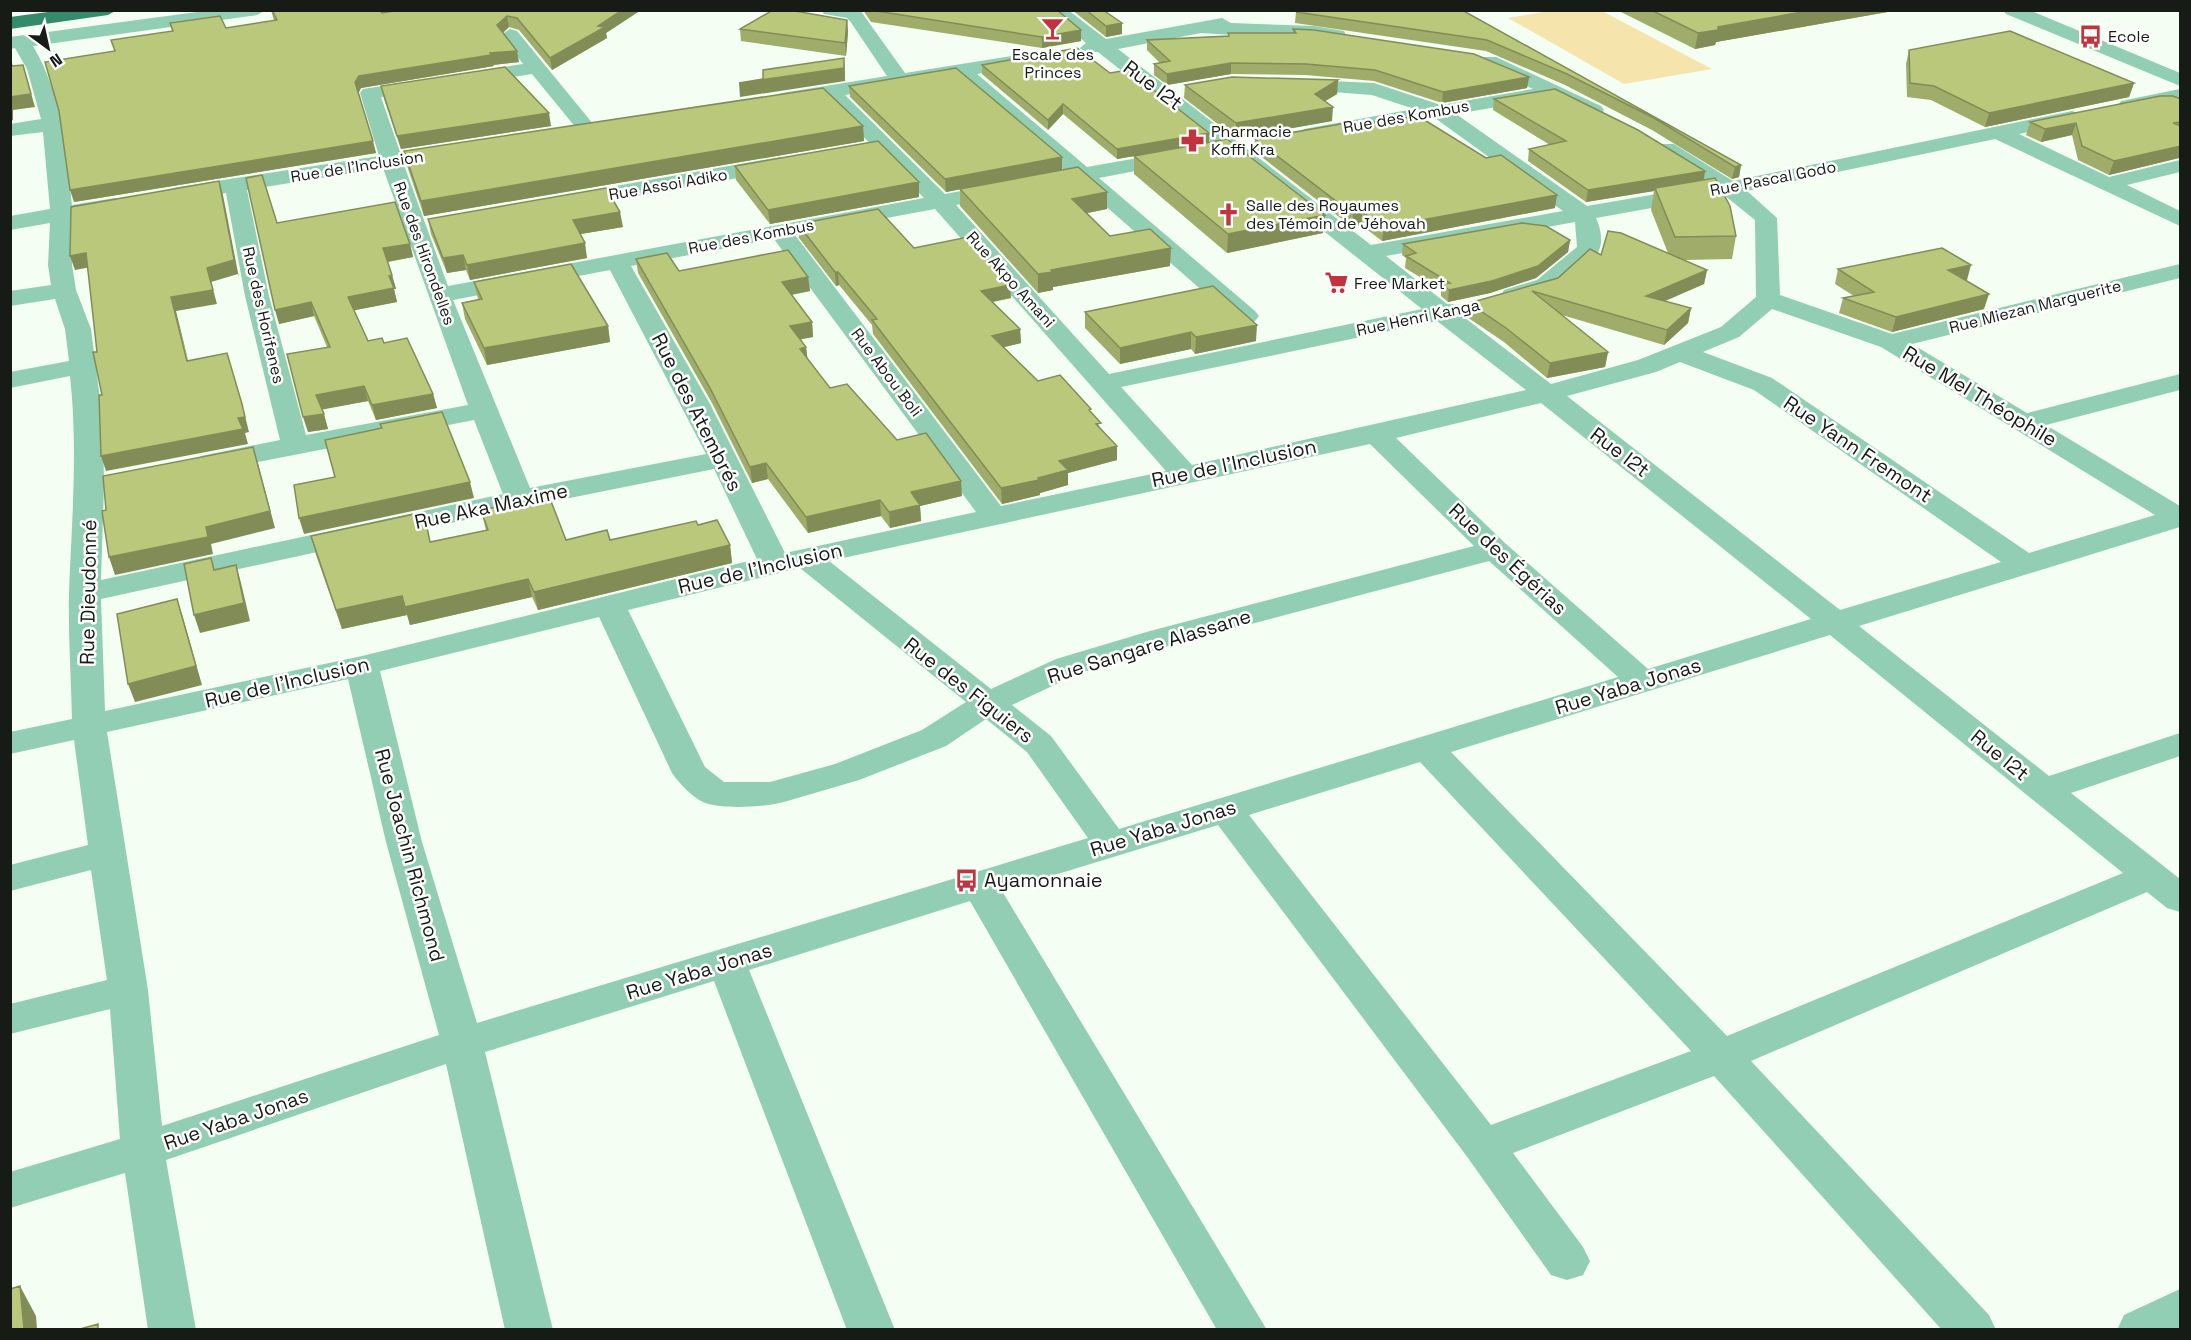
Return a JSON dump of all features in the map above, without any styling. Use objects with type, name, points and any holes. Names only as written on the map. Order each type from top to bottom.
[{"type":"highway","points":[[13,30],[35,10]]},
{"type":"highway","points":[[13,30],[108,10]]},
{"type":"street","points":[[13,30],[257,10]]},
{"type":"street","points":[[830,10],[855,15],[864,23],[872,40],[900,81]]},
{"type":"street","points":[[2012,10],[2181,80]]},
{"type":"street","points":[[1067,52],[1292,12]]},
{"type":"street","name":"Rue I2t","points":[[1067,13],[1102,46],[1164,93],[1244,145],[1364,253],[1836,623],[2166,887]]},
{"type":"street","points":[[1202,28],[1314,32],[1361,39]]},
{"type":"street","name":"Rue Dieudonné","points":[[13,30],[37,69],[53,124],[62,215],[60,265],[64,290],[78,329],[89,422],[102,483],[85,593],[89,727],[128,990],[142,1150],[172,1329]]},
{"type":"street","points":[[510,35],[535,68],[588,129]]},
{"type":"street","points":[[1466,55],[1478,57],[1557,90],[1615,121]]},
{"type":"street","points":[[763,102],[1043,56]]},
{"type":"street","name":"Rue des Hirondelles","points":[[520,500],[440,295],[391,161],[370,93],[535,68]]},
{"type":"street","points":[[962,70],[1279,345]]},
{"type":"street","points":[[1273,83],[1374,89],[1437,110],[1583,214]]},
{"type":"street","points":[[1164,93],[1197,88]]},
{"type":"street","name":"Rue des Kombus","points":[[1289,137],[1557,90]]},
{"type":"street","name":"Rue Akpo Amani","points":[[830,92],[874,148],[940,201],[1184,474]]},
{"type":"street","points":[[2112,109],[2181,94]]},
{"type":"street","name":"Rue Pascal Godo","points":[[1364,253],[1729,188],[2089,113]]},
{"type":"street","points":[[10,130],[53,124]]},
{"type":"street","points":[[560,134],[610,126]]},
{"type":"street","points":[[1997,132],[2181,219]]},
{"type":"street","points":[[1644,136],[1729,188],[1766,218],[1768,299]]},
{"type":"street","name":"Rue des Kombus","points":[[440,295],[1244,145]]},
{"type":"street","name":"Rue de l'Inclusion","points":[[154,198],[470,148]]},
{"type":"street","name":"Rue Assoi Adiko","points":[[542,206],[805,160]]},
{"type":"street","points":[[2106,184],[2181,166]]},
{"type":"street","name":"Rue des Horifenes","points":[[235,184],[257,296],[295,446]]},
{"type":"street","points":[[10,223],[131,202]]},
{"type":"street","name":"Rue Henri Kanga","points":[[1497,301],[1546,285],[1589,249],[1589,229],[1583,214]]},
{"type":"street","points":[[416,227],[439,223]]},
{"type":"street","name":"Rue Abou Boli","points":[[780,231],[993,515]]},
{"type":"street","name":"Rue des Atembrés","points":[[617,262],[686,386],[722,459],[790,560]]},
{"type":"street","name":"Rue Miezan Marguerite","points":[[1890,342],[2181,271]]},
{"type":"street","points":[[10,299],[64,290]]},
{"type":"street","name":"Rue de l'Inclusion","points":[[10,743],[362,666],[790,560],[1377,434],[1545,394],[1647,366],[1730,332],[1768,299]]},
{"type":"street","name":"Rue Mel Théophile","points":[[1768,299],[1890,342],[2180,517]]},
{"type":"street","name":"Rue Henri Kanga","points":[[1104,382],[1473,305]]},
{"type":"street","name":"Rue Yann Fremont","points":[[1680,353],[1763,384],[2025,564]]},
{"type":"street","points":[[10,380],[82,366]]},
{"type":"street","points":[[2026,422],[2181,382]]},
{"type":"street","points":[[181,468],[483,410]]},
{"type":"street","name":"Rue des Égérias","points":[[1377,434],[1496,550],[1642,681]]},
{"type":"street","name":"Rue Aka Maxime","points":[[85,593],[722,459]]},
{"type":"street","name":"Rue Yaba Jonas","points":[[10,1190],[142,1150],[462,1043],[2180,517]]},
{"type":"street","name":"Rue Sangare Alassane","points":[[609,604],[690,773],[716,794],[771,794],[847,772],[934,738],[986,704],[1068,666],[1161,638],[1496,550]]},
{"type":"street","name":"Rue des Figuiers","points":[[790,560],[1039,744],[1111,844]]},
{"type":"street","name":"Rue Joachin Richmond","points":[[362,666],[404,842],[462,1043],[529,1329]]},
{"type":"street","points":[[2044,790],[2181,744]]},
{"type":"street","points":[[1427,748],[1721,1056],[1972,1329]]},
{"type":"street","points":[[1224,808],[1483,1146],[1567,1261]]},
{"type":"street","points":[[10,878],[107,853]]},
{"type":"street","points":[[980,886],[1243,1329]]},
{"type":"street","points":[[1483,1146],[2166,887]]},
{"type":"street","points":[[727,963],[871,1329]]},
{"type":"street","points":[[10,1019],[128,990]]},
{"type":"street","points":[[2141,1329],[2181,1309]]},
{"type":"shaded area","points":[[1555,10],[1602,11],[1712,69],[1624,84],[1508,18]]},
{"type":"building","points":[[272,10],[380,10],[382,13],[400,10],[622,10],[598,26],[605,27],[550,58],[517,18],[507,16],[497,25],[517,51],[490,53],[491,55],[359,76],[355,82],[373,141],[70,190],[59,111],[45,62],[115,51],[111,40],[173,31],[170,23],[220,16],[226,28],[277,20]]},
{"type":"building","points":[[773,10],[789,10],[847,20],[845,43],[740,29]]},
{"type":"building","points":[[870,10],[1057,10],[1081,30],[1042,37]]},
{"type":"building","points":[[1086,10],[1103,10],[1122,23],[1106,26]]},
{"type":"building","points":[[1462,10],[1741,165],[1735,167],[1654,118],[1567,74],[1487,40],[1296,12]]},
{"type":"building","points":[[1651,10],[1813,10],[1718,27],[1718,30],[1698,33]]},
{"type":"building","points":[[1293,29],[1314,30],[1474,54],[1529,77],[1443,92],[1375,70],[1306,64],[1231,63],[1167,74],[1154,64],[1170,61],[1147,40],[1229,36],[1228,33],[1296,33]]},
{"type":"building","points":[[2010,31],[2134,83],[1989,113],[1934,86],[1910,83],[1909,50]]},
{"type":"building","points":[[1077,48],[1110,73],[1128,70],[1209,133],[1117,149],[1063,104],[1048,120],[982,65]]},
{"type":"building","points":[[10,58],[12,66],[23,65],[31,94],[10,97]]},
{"type":"building","points":[[844,58],[844,68],[739,83],[763,79],[763,70]]},
{"type":"building","points":[[505,67],[549,113],[397,136],[381,86]]},
{"type":"building","points":[[956,68],[1062,157],[945,179],[849,86]]},
{"type":"building","points":[[1232,77],[1338,80],[1315,94],[1333,107],[1236,123],[1185,85]]},
{"type":"building","points":[[823,88],[863,126],[421,201],[404,151]]},
{"type":"building","points":[[1555,89],[1638,130],[1705,171],[1588,190],[1529,149],[1566,141],[1494,99]]},
{"type":"building","points":[[2160,96],[2173,96],[2181,99],[2181,122],[2173,123],[2181,126],[2181,146],[2114,161],[2082,146],[2076,123],[2045,129],[2030,122]]},
{"type":"building","points":[[1418,116],[1486,158],[1501,155],[1557,195],[1384,227],[1362,212],[1353,214],[1255,139],[1352,122],[1357,125]]},
{"type":"building","points":[[1227,139],[1325,215],[1228,234],[1134,156]]},
{"type":"building","points":[[878,141],[919,182],[768,210],[735,166]]},
{"type":"building","points":[[1078,167],[1107,192],[1072,199],[1110,236],[1150,229],[1171,248],[1038,274],[960,189]]},
{"type":"building","points":[[262,175],[277,223],[395,202],[410,244],[383,248],[394,288],[348,297],[368,341],[382,338],[384,343],[407,338],[433,394],[372,405],[364,386],[316,395],[324,414],[303,417],[287,354],[330,347],[311,302],[275,310],[246,178]]},
{"type":"building","points":[[1715,178],[1730,206],[1736,236],[1675,237],[1655,188]]},
{"type":"building","points":[[219,181],[235,264],[234,260],[207,268],[213,290],[171,297],[187,361],[227,353],[245,417],[238,418],[243,429],[101,456],[99,395],[102,395],[93,352],[97,352],[86,253],[70,256],[71,207]]},
{"type":"building","points":[[606,188],[620,212],[573,220],[585,243],[467,265],[463,255],[443,258],[428,219]]},
{"type":"building","points":[[878,209],[914,248],[968,237],[1010,285],[981,291],[1020,329],[992,336],[1038,381],[1060,375],[1091,409],[1089,410],[1101,423],[1096,424],[1117,446],[1059,461],[1068,470],[1038,478],[1039,480],[1001,488],[872,320],[877,319],[838,272],[835,272],[798,224]]},
{"type":"building","points":[[1522,223],[1546,226],[1570,240],[1538,266],[1492,281],[1449,290],[1442,284],[1450,283],[1406,256],[1416,253],[1403,244]]},
{"type":"building","points":[[1608,231],[1621,233],[1707,270],[1646,296],[1691,308],[1667,330],[1532,291],[1608,352],[1550,363],[1506,328],[1469,303],[1558,278],[1590,249],[1601,255]]},
{"type":"building","points":[[1942,248],[1971,265],[1948,270],[1989,294],[1896,317],[1843,298],[1874,292],[1838,269]]},
{"type":"building","points":[[788,250],[808,277],[782,282],[812,322],[790,326],[806,347],[800,349],[830,388],[847,384],[897,440],[926,433],[961,481],[911,492],[920,505],[889,512],[880,500],[806,517],[766,463],[750,467],[710,388],[636,259],[667,253],[679,271]]},
{"type":"building","points":[[571,264],[608,326],[484,348],[462,303],[482,299],[474,282]]},
{"type":"building","points":[[1213,286],[1257,325],[1196,337],[1191,332],[1120,348],[1085,312]]},
{"type":"building","points":[[442,412],[470,482],[299,518],[294,485],[335,477],[325,440],[382,428],[380,424]]},
{"type":"building","points":[[253,447],[270,511],[206,527],[208,537],[109,557],[102,511],[106,510],[103,476]]},
{"type":"building","points":[[549,496],[566,540],[607,530],[610,540],[696,521],[698,525],[717,520],[730,545],[534,592],[528,579],[405,607],[402,596],[336,610],[311,536],[424,512],[430,542],[488,530],[481,510]]},
{"type":"building","points":[[211,558],[214,570],[236,565],[244,603],[194,615],[184,564]]},
{"type":"building","points":[[177,599],[196,666],[128,684],[117,614]]},
{"type":"building","points":[[20,1286],[24,1329],[10,1329],[10,1289]]},
{"type":"building","points":[[98,1324],[98,1329],[80,1329]]},
{"type":"place","name":"Escale des Princes","points":[[1053,29]]},
{"type":"place","name":"Ecole","points":[[2090,36]]},
{"type":"place","name":"Pharmacie Koffi Kra","points":[[1193,140]]},
{"type":"place","name":"Salle des Royaumes des Témoin de Jéhovah","points":[[1228,214]]},
{"type":"place","name":"Free Market","points":[[1336,283]]},
{"type":"place","name":"Ayamonnaie","points":[[966,880]]}]
